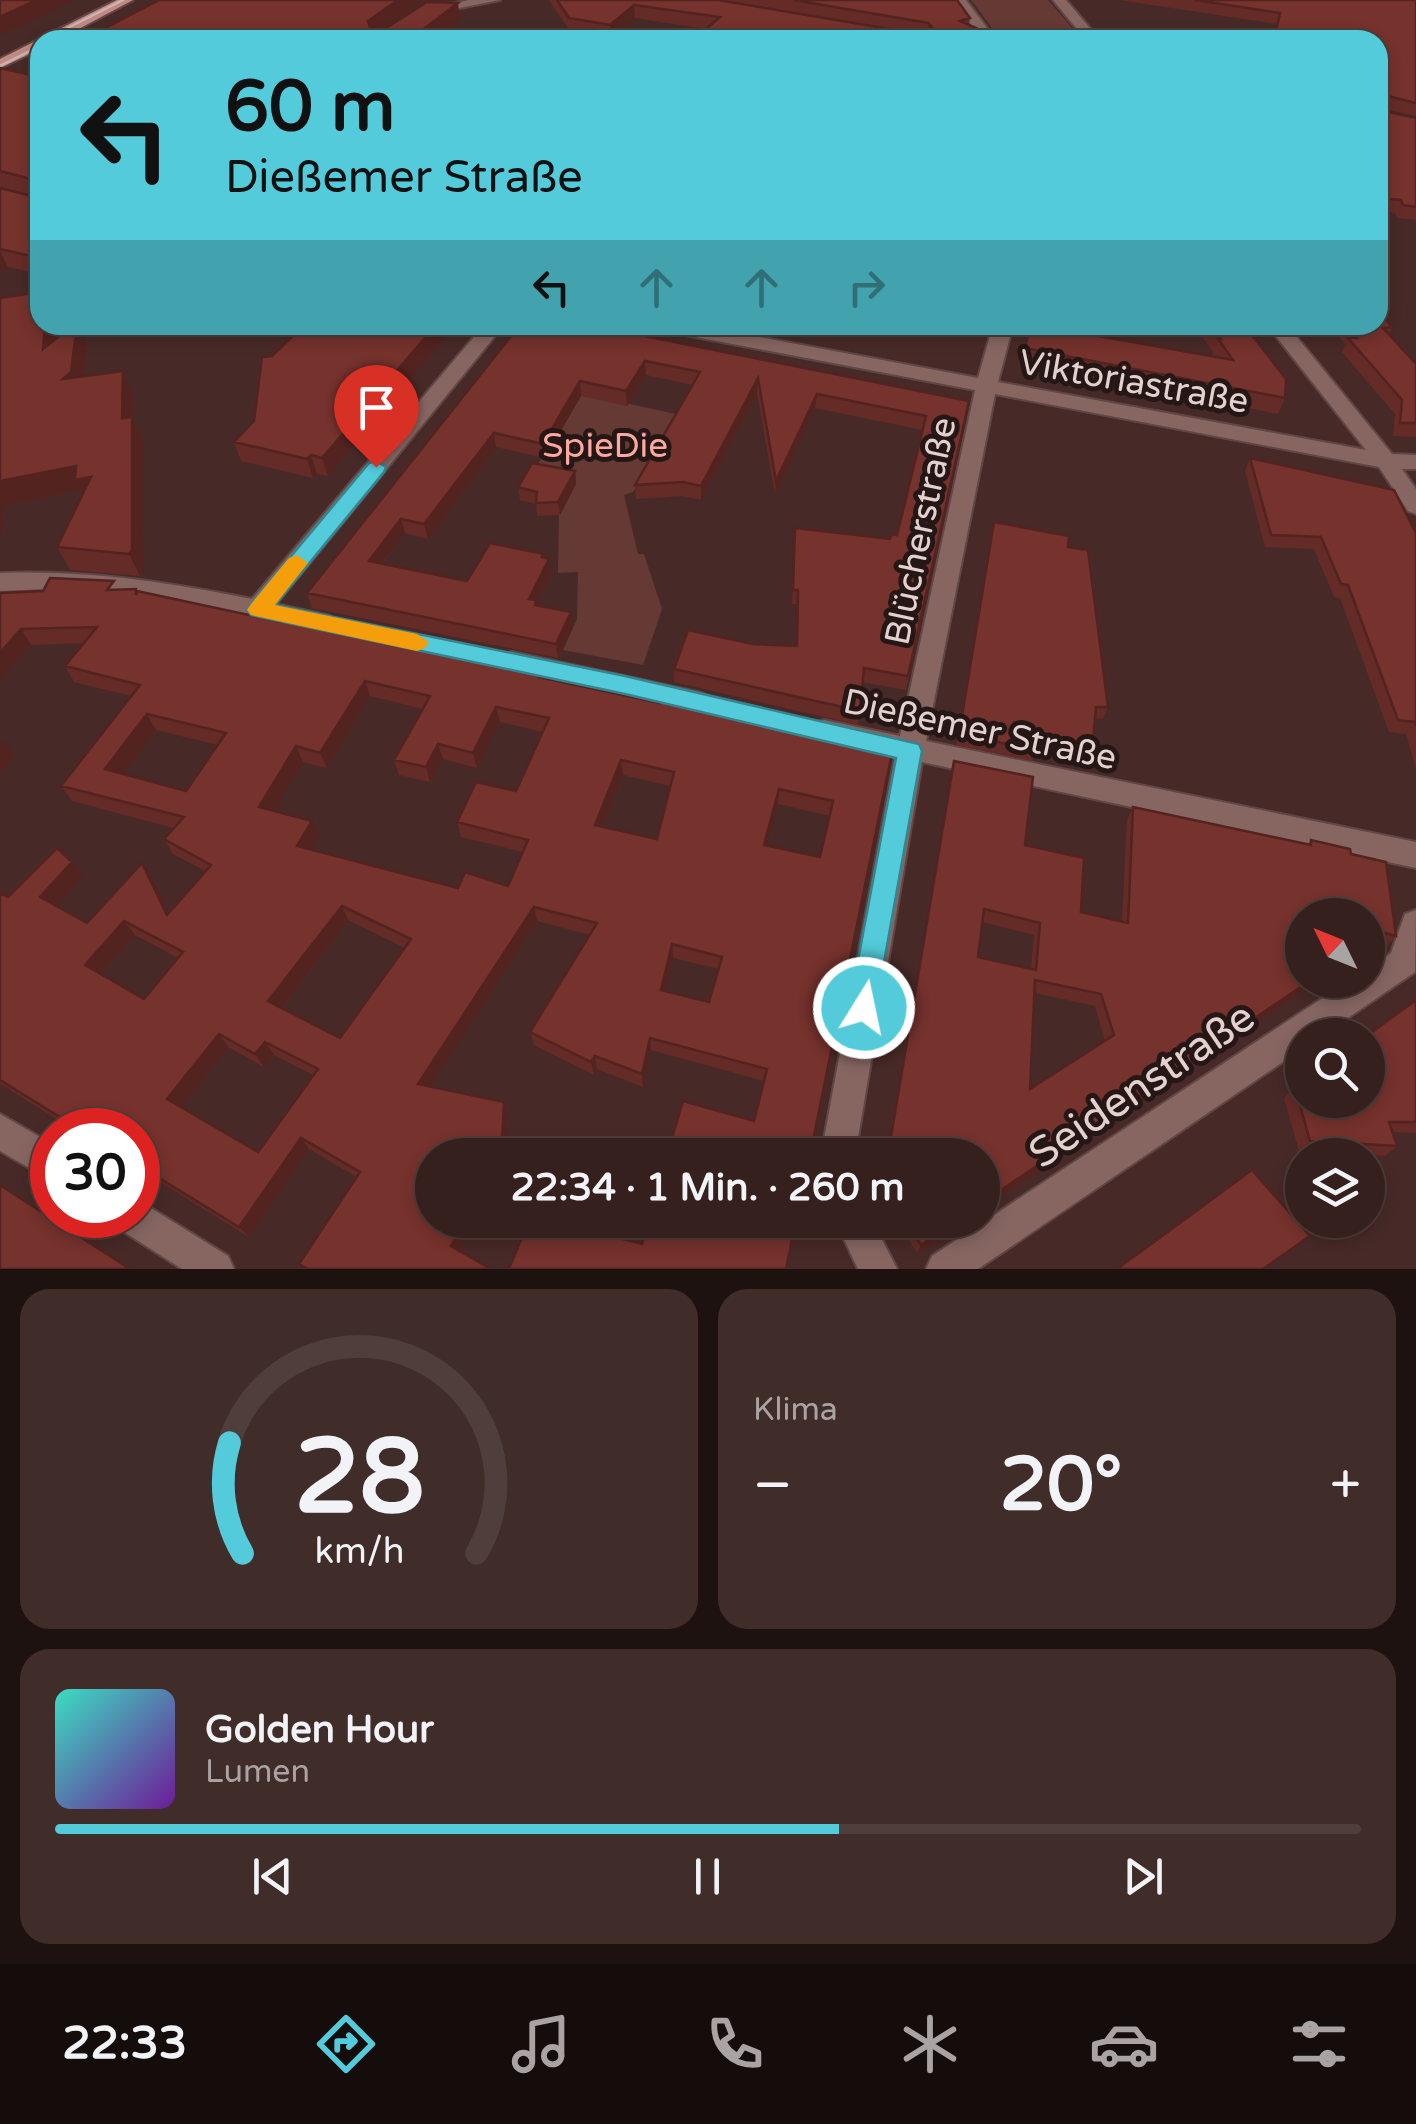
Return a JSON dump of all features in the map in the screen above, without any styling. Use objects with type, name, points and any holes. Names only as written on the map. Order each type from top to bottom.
[{"type":"main road","points":[[68,30],[126,0]]},
{"type":"main road","points":[[0,64],[30,49]]},
{"type":"street","points":[[409,20],[440,0]]},
{"type":"street","points":[[424,11],[494,0]]},
{"type":"street","points":[[959,0],[982,30]]},
{"type":"street","points":[[1059,0],[1084,30]]},
{"type":"street","points":[[258,610],[486,335]]},
{"type":"street","name":"Viktoriastraße","points":[[716,335],[1386,461],[1416,462]]},
{"type":"street","name":"Blücherstraße","points":[[841,1138],[910,751],[999,335]]},
{"type":"street","points":[[1285,335],[1386,461],[1416,506]]},
{"type":"street","points":[[0,582],[46,580],[146,586],[355,629]]},
{"type":"street","points":[[490,657],[720,707]]},
{"type":"street","name":"Dießemer Straße","points":[[796,725],[1416,855]]},
{"type":"street","name":"Seidenstraße","points":[[945,1269],[1404,962],[1416,924]]},
{"type":"street","points":[[0,1131],[30,1150]]},
{"type":"street","points":[[160,1234],[215,1269]]},
{"type":"street","points":[[862,1238],[878,1269]]},
{"type":"green space","points":[[971,0],[1048,0],[1074,30],[994,30]]},
{"type":"green space","name":"SpieDie","points":[[581,393],[680,415],[633,492],[624,495],[638,554],[644,554],[662,609],[643,665],[563,650],[577,619],[578,572],[558,573],[559,511],[533,472]]},
{"type":"building","points":[[0,0],[37,0],[0,17]]},
{"type":"building","points":[[159,0],[398,0],[368,21],[370,28],[386,28],[427,2],[458,3],[422,30],[102,30]]},
{"type":"building","points":[[557,0],[718,0],[895,30],[705,30],[720,17],[634,5],[610,25],[569,18]]},
{"type":"building","points":[[794,0],[957,0],[970,18],[960,21],[978,29],[928,30],[932,27],[928,23]]},
{"type":"building","points":[[1195,0],[1416,0],[1416,103],[1388,96],[1388,30],[1276,30],[1280,13]]},
{"type":"building","points":[[0,68],[30,75],[30,179],[0,171]]},
{"type":"building","points":[[1388,112],[1416,118],[1416,207],[1403,205],[1401,200],[1388,199]]},
{"type":"building","points":[[0,188],[30,196],[30,256],[0,249]]},
{"type":"building","points":[[30,294],[30,335],[44,335],[43,349],[60,335],[76,335],[71,372],[63,379],[123,371],[122,418],[132,417],[129,554],[57,547],[91,477],[75,480],[76,466],[0,481],[0,298]]},
{"type":"building","points":[[1388,333],[1416,364],[1416,423],[1400,423],[1402,400],[1348,338],[1357,338],[1354,335]]},
{"type":"building","points":[[294,335],[427,335],[322,458],[311,455],[307,459],[234,442],[254,421],[262,357],[272,356]]},
{"type":"building","points":[[512,335],[640,335],[969,401],[908,676],[864,668],[860,711],[674,669],[688,630],[753,644],[797,646],[798,590],[793,590],[795,528],[890,539],[892,534],[897,535],[926,416],[817,394],[776,481],[758,378],[701,486],[683,482],[635,485],[700,372],[645,361],[626,391],[580,381],[543,444],[494,433],[424,524],[401,519],[369,561],[467,581],[490,543],[544,554],[542,557],[549,559],[529,599],[536,600],[535,605],[571,612],[556,644],[307,593]]},
{"type":"building","points":[[1028,335],[1093,335],[1233,360],[1218,335],[1252,335],[1286,379],[1285,398],[1025,348]]},
{"type":"building","points":[[1250,458],[1394,490],[1416,533],[1416,726],[1415,722],[1398,720],[1348,585],[1341,584],[1321,537],[1271,535]]},
{"type":"building","points":[[532,463],[575,471],[558,502],[536,503],[537,492],[518,487]]},
{"type":"building","points":[[994,522],[1069,536],[1068,547],[1088,550],[1108,707],[1096,707],[1092,753],[1037,742],[1036,750],[959,734]]},
{"type":"building","points":[[50,578],[114,581],[107,590],[136,589],[136,595],[137,591],[282,622],[288,614],[544,667],[539,677],[660,703],[664,692],[858,737],[857,745],[892,753],[813,1138],[672,1138],[683,1101],[754,1121],[767,1069],[650,1038],[642,1074],[595,1056],[591,1062],[530,1032],[597,923],[534,907],[418,1084],[504,1102],[502,1138],[415,1138],[415,1238],[456,1238],[451,1246],[491,1269],[308,1269],[299,1264],[360,1172],[301,1138],[239,1227],[160,1179],[160,1108],[45,1108],[0,1080],[0,893],[8,897],[57,848],[72,862],[40,897],[87,923],[142,863],[167,915],[211,865],[164,839],[184,817],[61,786],[140,685],[65,666],[97,627],[21,629],[0,653],[0,593],[43,591]],"holes":[[[365,681],[430,696],[394,760],[426,767],[438,744],[473,753],[496,707],[549,718],[516,791],[476,782],[457,822],[528,840],[508,886],[465,872],[458,888],[297,846],[312,821],[259,807],[296,746],[320,753]],[[147,714],[226,733],[186,791],[105,769]],[[621,760],[674,772],[657,839],[595,825]],[[779,789],[833,801],[820,857],[764,845]],[[342,906],[411,939],[340,1038],[268,1001]],[[124,921],[183,952],[144,999],[85,965]],[[672,944],[722,957],[709,1002],[661,990]],[[219,1034],[255,1054],[265,1042],[318,1069],[258,1152],[167,1099]]]},
{"type":"building","points":[[954,761],[1033,777],[1025,845],[1084,858],[1081,912],[1128,923],[1133,807],[1311,845],[1311,840],[1386,862],[1396,936],[1385,933],[1385,898],[1285,898],[1285,998],[1000,1191],[1000,1138],[891,1138]],"holes":[[[984,909],[1040,923],[1036,970],[978,957]],[[1035,980],[1101,994],[1114,1035],[1030,1089]]]},
{"type":"building","points":[[1416,1000],[1416,1122],[1389,1122],[1397,1146],[1385,1145],[1385,1138],[1309,1138],[1304,1118],[1385,1118],[1385,1023]]},
{"type":"building","points":[[1252,1170],[1285,1208],[1285,1238],[1307,1238],[1263,1269],[1117,1269]]},
{"type":"building","points":[[0,1185],[30,1204],[30,1238],[82,1238],[130,1269],[0,1269]]},
{"type":"building","points":[[522,1238],[619,1238],[642,1244],[644,1238],[792,1238],[786,1269],[509,1269]]},
{"type":"tram line","points":[[64,30],[123,0]]},
{"type":"tram line","points":[[0,66],[30,51]]},
{"type":"slow traffic","points":[[297,563],[258,610],[417,642]]},
{"type":"route","points":[[376,467],[258,610],[625,685],[910,751],[864,1008]]}]
